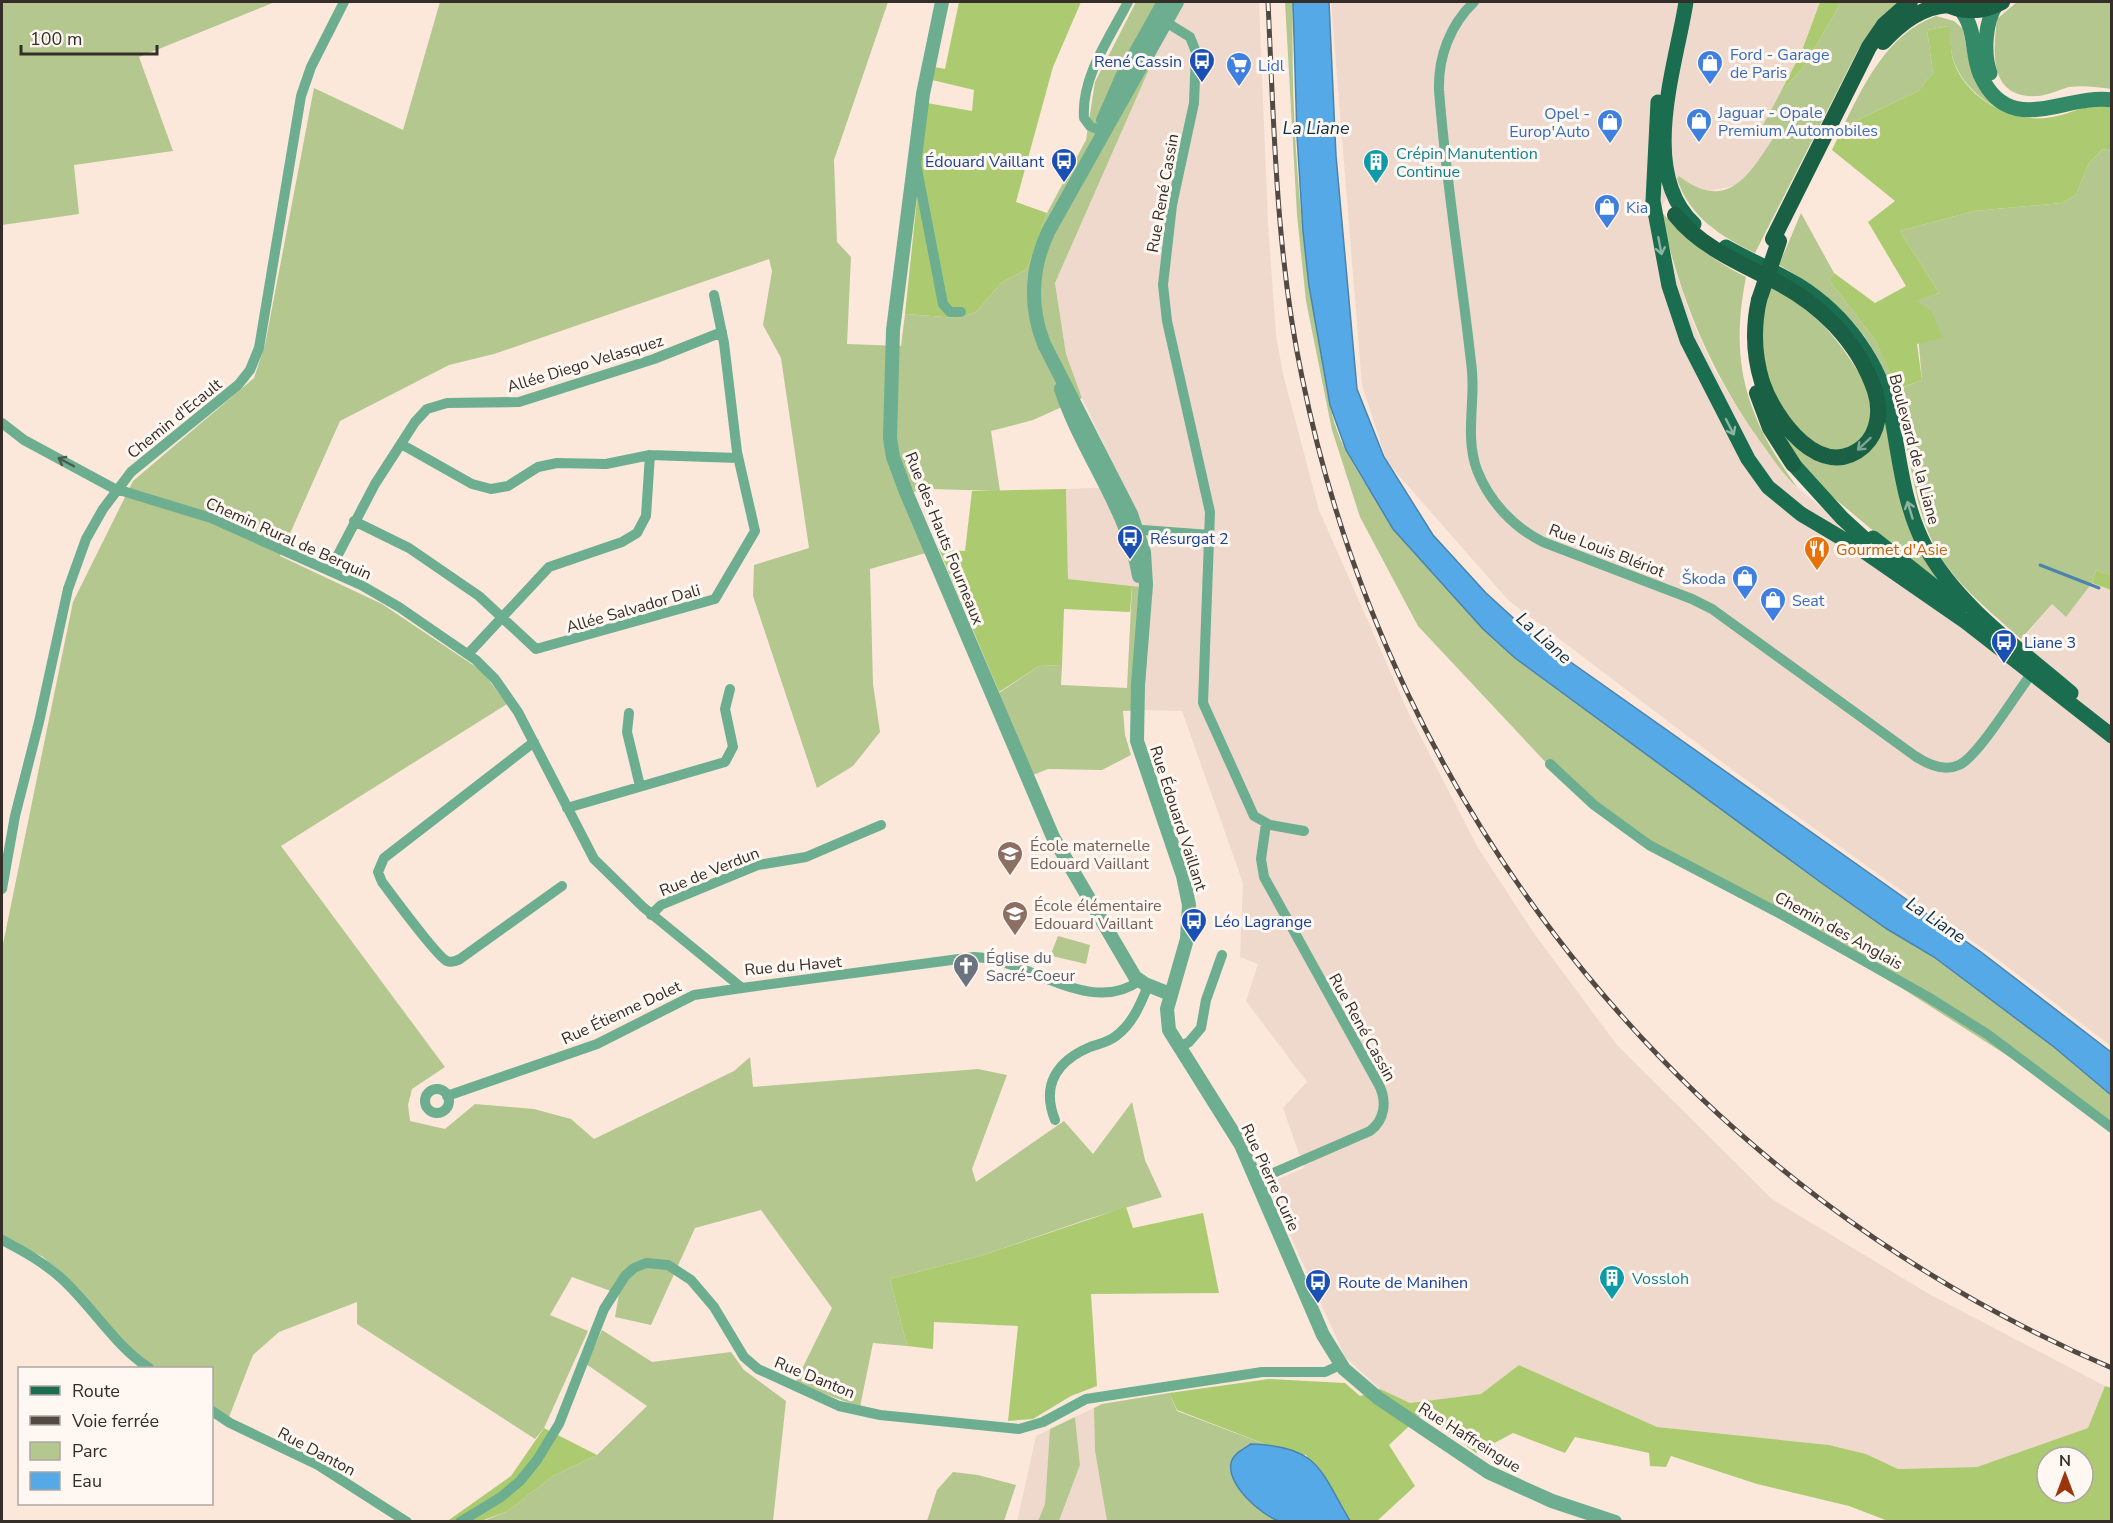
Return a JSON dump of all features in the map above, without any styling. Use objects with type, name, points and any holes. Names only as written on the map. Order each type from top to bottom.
[{"type":"highway","points":[[1793,465],[1770,428],[1753,381],[1748,345],[1760,268],[1776,240],[1854,78],[1882,28],[1910,2]]},
{"type":"highway","points":[[1854,78],[1869,58],[1903,23],[1929,9],[1951,5],[1980,10],[1999,3]]},
{"type":"highway","points":[[1675,215],[1687,229],[1711,247],[1807,301],[1846,338],[1869,376],[1879,407],[1874,430],[1860,449],[1836,456],[1820,454],[1802,443],[1782,420],[1767,394],[1759,368],[1755,299]]},
{"type":"main road","points":[[1677,2],[1658,99],[1654,144],[1655,215],[1674,305],[1691,348],[1752,466],[1773,492],[1801,514],[1865,552],[1969,624]]},
{"type":"main road","name":"Boulevard de la Liane","points":[[1686,2],[1669,96],[1665,142],[1667,177],[1678,205],[1690,220],[1716,240],[1813,295],[1851,331],[1868,356],[1882,386],[1891,417],[1909,506],[1916,529],[1933,561],[1969,603],[2071,693]]},
{"type":"main road","points":[[1999,3],[1990,19],[1986,58],[1993,79],[2004,91],[2013,98],[2031,102],[2080,92],[2112,92]]},
{"type":"main road","points":[[1951,5],[1971,26],[1982,78],[1992,92],[2006,103],[2035,111],[2080,100],[2112,100]]},
{"type":"main road","points":[[1654,144],[1662,190],[1675,215]]},
{"type":"main road","points":[[1793,465],[1866,541],[2112,736]]},
{"type":"main road","name":"Boulevard de la Liane","points":[[1816,489],[1887,549],[2112,725]]},
{"type":"street","name":"Chemin d'Ecault","points":[[2,889],[15,816],[39,722],[70,582],[97,518],[136,467],[238,386],[255,360],[301,96],[311,67],[344,2]]},
{"type":"street","name":"Rue des Hauts Fourneaux","points":[[942,2],[924,88],[893,330],[890,430],[893,457],[1053,837],[1143,983]]},
{"type":"street","points":[[1102,131],[1084,118],[1088,84],[1128,2]]},
{"type":"street","name":"Rue Édouard Vaillant","points":[[1161,19],[1164,2]]},
{"type":"street","name":"Rue Édouard Vaillant","points":[[1170,994],[1187,939],[1189,900],[1137,741],[1136,707],[1146,564],[1132,529],[1073,422],[1035,315],[1035,271],[1048,232],[1161,19],[1177,2]]},
{"type":"street","name":"Rue Louis Blériot","points":[[1474,2],[1461,17],[1447,43],[1441,62],[1438,85],[1472,371],[1471,446],[1479,475],[1498,507],[1521,529],[1543,542],[1692,599],[1718,613],[1915,756],[1932,765],[1952,768],[1968,759],[2032,673]]},
{"type":"street","name":"Rue René Cassin","points":[[1161,19],[1191,37],[1196,52],[1194,103],[1172,205],[1163,285],[1167,321],[1209,506],[1204,707],[1252,812],[1266,824],[1261,859],[1264,877],[1379,1084],[1384,1103],[1379,1121],[1370,1131],[1257,1180]]},
{"type":"street","points":[[914,155],[942,300],[950,312],[961,312]]},
{"type":"street","name":"Allée Salvador Dali","points":[[354,522],[409,548],[479,596],[539,649],[715,599],[755,531],[738,458],[722,332],[714,295]]},
{"type":"street","name":"Allée Diego Velasquez","points":[[330,570],[354,522],[401,444],[420,415],[434,405],[519,402],[654,359],[722,332]]},
{"type":"street","name":"Chemin Rural de Berquin","points":[[2,423],[24,440],[118,489],[211,518],[330,570],[387,599],[468,654],[491,674],[511,701]]},
{"type":"street","points":[[401,444],[472,484],[491,489],[508,486],[548,464],[606,464],[650,455],[738,458]]},
{"type":"street","points":[[468,654],[501,615],[552,565],[622,542],[637,532],[646,516],[650,455]]},
{"type":"street","points":[[1132,529],[1210,535]]},
{"type":"street","points":[[567,808],[725,762],[733,747],[725,709],[729,689]]},
{"type":"street","name":"Rue du Havet","points":[[511,701],[594,859],[651,915],[742,988],[974,957],[1003,963],[1094,993],[1114,992],[1143,983]]},
{"type":"street","points":[[629,712],[627,732],[640,786]]},
{"type":"street","points":[[534,742],[384,858],[378,872],[382,882],[439,954],[451,962],[460,959],[562,886]]},
{"type":"street","name":"Chemin des Anglais","points":[[1550,764],[1594,805],[1649,845],[1777,912],[1928,997],[1987,1034],[2112,1128]]},
{"type":"street","points":[[1266,824],[1304,831]]},
{"type":"street","name":"Rue de Verdun","points":[[651,915],[661,905],[758,865],[806,857],[881,825]]},
{"type":"street","points":[[1178,1048],[1192,1039],[1201,1028],[1206,1000],[1222,955]]},
{"type":"street","points":[[1055,1120],[1048,1098],[1058,1069],[1069,1057],[1115,1037],[1135,1016],[1143,983],[1170,994]]},
{"type":"street","name":"Rue Étienne Dolet","points":[[447,1096],[597,1044],[694,995],[742,988]]},
{"type":"street","name":"Rue Pierre Curie","points":[[1170,994],[1167,1025],[1178,1048],[1238,1140],[1320,1328],[1340,1365],[1351,1376]]},
{"type":"street","points":[[2,1240],[51,1269],[72,1288],[123,1348],[148,1367]]},
{"type":"street","name":"Rue Danton","points":[[460,1521],[501,1497],[520,1481],[537,1460],[561,1419],[604,1309],[625,1276],[634,1268],[646,1263],[668,1265],[691,1280],[714,1307],[744,1357],[758,1369],[839,1406],[880,1415],[1019,1430],[1043,1422],[1086,1399],[1262,1372],[1324,1372],[1340,1365]]},
{"type":"street","name":"Rue Haffreingue","points":[[1351,1376],[1378,1398],[1488,1472],[1552,1501],[1615,1521]]},
{"type":"street","name":"Rue Danton","points":[[213,1412],[242,1429],[318,1465],[407,1521]]},
{"type":"shaded area","points":[[1184,2],[1259,2],[1268,223],[1276,335],[1283,374],[1319,510],[1409,714],[1477,846],[1533,932],[1617,1045],[1772,1199],[1929,1294],[2105,1386],[2089,1428],[1977,1467],[1898,1469],[1866,1454],[1829,1445],[1657,1427],[1519,1365],[1481,1394],[1409,1403],[1380,1389],[1345,1357],[1267,1184],[1304,1168],[1283,1108],[1307,1082],[1246,1001],[1258,964],[1240,957],[1243,883],[1182,711],[1143,710],[1152,588],[1068,579],[1066,489],[1124,487],[1082,398],[1066,354],[1055,283],[1158,49]]},
{"type":"shaded area","points":[[1331,2],[1820,2],[1801,53],[1762,127],[1775,135],[1749,175],[1739,185],[1709,191],[1700,190],[1679,176],[1660,210],[1672,260],[1691,318],[1714,370],[1746,421],[1787,478],[1930,602],[2004,660],[2052,604],[2066,617],[2092,583],[2111,590],[2111,1046],[1992,955],[1731,769],[1508,600],[1387,462],[1362,385]]},
{"type":"shaded area","points":[[1094,1408],[1095,1451],[1107,1521],[1059,1522],[1080,1465],[1075,1417]]},
{"type":"shaded area","points":[[1050,1429],[1045,1504],[1038,1521],[1017,1522],[1036,1436]]},
{"type":"green space","points":[[2,2],[275,2],[139,57],[173,151],[74,165],[79,214],[2,225]]},
{"type":"green space","points":[[440,2],[888,2],[834,160],[837,242],[851,257],[847,344],[901,346],[905,314],[958,318],[976,312],[1001,283],[1027,269],[1047,213],[1086,140],[1095,82],[1136,2],[1184,2],[1158,49],[1055,283],[1066,354],[1082,398],[1033,420],[991,431],[1000,491],[931,489],[900,494],[926,553],[870,569],[873,684],[880,732],[853,766],[817,788],[753,596],[754,565],[809,548],[781,358],[763,325],[772,271],[769,259],[494,354],[449,365],[340,421],[280,556],[382,604],[482,671],[507,704],[281,846],[445,1067],[412,1089],[408,1105],[410,1121],[445,1129],[475,1104],[534,1109],[571,1119],[594,1139],[734,1071],[750,1057],[753,1087],[978,1069],[1007,1075],[972,1169],[976,1182],[1064,1121],[1093,1154],[1132,1102],[1145,1160],[1162,1197],[1088,1219],[980,1256],[890,1279],[907,1346],[873,1343],[860,1407],[795,1383],[832,1308],[761,1210],[695,1228],[651,1325],[615,1317],[619,1294],[572,1277],[550,1315],[588,1331],[544,1428],[535,1439],[357,1324],[357,1302],[279,1332],[253,1355],[229,1417],[213,1407],[213,1367],[154,1367],[135,1355],[82,1293],[43,1257],[2,1236],[2,949],[73,602],[133,481],[254,378],[265,345],[314,88],[403,130]]},
{"type":"green space","points":[[959,2],[1081,2],[1053,67],[1016,202],[1047,213],[1027,269],[1001,283],[976,312],[958,318],[905,314],[927,103],[972,111],[974,90],[932,80],[935,67],[945,69]]},
{"type":"green space","points":[[1285,2],[1293,2],[1293,89],[1298,176],[1307,264],[1327,389],[1332,415],[1346,451],[1381,508],[1444,587],[1515,658],[1823,884],[1887,929],[1934,957],[2054,1047],[2111,1095],[2111,1132],[2033,1072],[1903,989],[1756,903],[1660,854],[1566,784],[1418,626],[1360,517],[1332,430],[1306,301],[1297,215]]},
{"type":"green space","points":[[1820,2],[1841,2],[1806,64],[1779,95],[1801,53]]},
{"type":"green space","points":[[1841,2],[1900,2],[1875,24],[1858,50],[1755,253],[1718,232],[1698,215],[1677,179],[1679,176],[1696,187],[1711,191],[1724,190],[1747,175],[1775,135],[1762,127],[1779,95],[1806,64]]},
{"type":"green space","points":[[2017,2],[2111,2],[2111,89],[2074,86],[2038,96],[2022,95],[2010,90],[2002,82],[1997,71],[1995,45],[1997,19]]},
{"type":"green space","points":[[1936,16],[1954,21],[1963,29],[1968,56],[1997,106],[2016,116],[1988,103],[1964,80],[1954,62],[1948,26],[1927,30],[1933,73],[1918,91],[1843,127],[1879,62],[1904,35],[1919,24]]},
{"type":"green space","points":[[1949,26],[1954,63],[1961,77],[1983,100],[2011,114],[2042,118],[2090,106],[2111,108],[2111,151],[2103,149],[2089,163],[2076,195],[2062,203],[1974,211],[1900,231],[1939,293],[1916,301],[1931,311],[1943,338],[1917,344],[1922,380],[1898,389],[1875,340],[1829,280],[1834,273],[1875,303],[1906,286],[1868,222],[1895,201],[1832,150],[1843,127],[1918,91],[1933,73],[1927,30]]},
{"type":"green space","points":[[2103,149],[2111,151],[2111,575],[2096,570],[2092,583],[2066,617],[2052,604],[2021,639],[1962,584],[1951,572],[1934,545],[1919,503],[1896,401],[1875,353],[1845,313],[1804,280],[1779,265],[1801,213],[1834,273],[1829,280],[1875,340],[1899,389],[1922,380],[1915,301],[1939,293],[1900,231],[1974,211],[2062,203],[2076,195],[2089,163]]},
{"type":"green space","points":[[1660,210],[1699,248],[1746,277],[1741,308],[1740,336],[1741,363],[1746,388],[1765,437],[1797,487],[1760,441],[1725,386],[1711,359],[1677,273]]},
{"type":"green space","points":[[1770,286],[1802,307],[1837,341],[1882,410],[1893,440],[1908,505],[1921,547],[1944,586],[1942,588],[1828,493],[1801,463],[1779,430],[1763,356],[1761,331]]},
{"type":"green space","points":[[1066,489],[1068,579],[1132,586],[1130,612],[1064,609],[1062,665],[1039,666],[999,692],[939,549],[965,551],[972,491]]},
{"type":"green space","points":[[2096,570],[2111,575],[2111,590],[2092,583]]},
{"type":"green space","points":[[1132,586],[1152,588],[1143,710],[1123,711],[1125,735],[1131,755],[1102,770],[1048,769],[1033,775],[999,693],[1039,666],[1062,665],[1061,685],[1127,688]]},
{"type":"green space","points":[[1058,936],[1090,945],[1086,964],[1052,956]]},
{"type":"green space","points":[[1126,1207],[1133,1228],[1203,1213],[1219,1293],[1091,1294],[1097,1386],[1071,1396],[1033,1419],[1008,1421],[1018,1326],[934,1322],[933,1349],[907,1346],[890,1279],[980,1256]]},
{"type":"green space","points":[[602,1330],[652,1362],[731,1352],[744,1370],[786,1401],[773,1521],[481,1522],[506,1512],[553,1476],[597,1455],[647,1406],[586,1364]]},
{"type":"green space","points":[[1519,1365],[1657,1427],[1829,1445],[1866,1454],[1898,1469],[1977,1467],[2035,1447],[2035,1505],[2095,1505],[2095,1445],[2040,1445],[2088,1428],[2105,1386],[2112,1388],[2111,1521],[1888,1521],[1849,1506],[1757,1484],[1671,1456],[1666,1467],[1650,1466],[1649,1453],[1575,1437],[1565,1453],[1513,1433],[1476,1453],[1423,1413],[1389,1445],[1415,1486],[1377,1521],[1350,1521],[1306,1455],[1270,1446],[1177,1410],[1169,1393],[1269,1379],[1345,1383],[1360,1396],[1380,1389],[1410,1403],[1481,1394]]},
{"type":"green space","points":[[1169,1393],[1177,1411],[1267,1445],[1251,1444],[1250,1502],[1280,1521],[1107,1521],[1095,1451],[1094,1408],[1102,1404]]},
{"type":"green space","points":[[1075,1417],[1080,1465],[1059,1521],[1038,1521],[1045,1504],[1050,1429]]},
{"type":"green space","points":[[544,1428],[597,1455],[553,1476],[506,1512],[481,1521],[446,1522],[511,1476]]},
{"type":"green space","points":[[953,1472],[978,1475],[1016,1485],[1004,1521],[927,1521],[937,1490]]},
{"type":"water","name":"La Liane","points":[[1293,2],[1329,2],[1336,156],[1357,389],[1384,457],[1433,535],[1486,593],[1531,634],[1981,952],[2111,1052],[2111,1095],[2054,1047],[1934,957],[1887,929],[1823,884],[1515,658],[1483,629],[1393,529],[1346,450],[1330,405],[1309,286],[1303,231],[1297,136]]},
{"type":"water","points":[[1251,1444],[1291,1450],[1315,1464],[1350,1521],[1279,1521],[1255,1506],[1240,1489],[1231,1472],[1234,1457]]},
{"type":"waterway","points":[[2040,565],[2099,588]]},
{"type":"railway","points":[[1268,2],[1281,237],[1293,331],[1302,377],[1346,540],[1408,694],[1488,839],[1585,973],[1697,1094],[1823,1201],[1961,1293],[2112,1368]]},
{"type":"place","name":"René Cassin","points":[[1202,84]]},
{"type":"place","name":"Ford - Garage de Paris","points":[[1710,86]]},
{"type":"place","name":"Lidl","points":[[1239,88]]},
{"type":"place","name":"Jaguar - Opale Premium Automobiles","points":[[1699,144]]},
{"type":"place","name":"Opel - Europ'Auto","points":[[1610,145]]},
{"type":"place","name":"Édouard Vaillant","points":[[1064,184]]},
{"type":"place","name":"Crépin Manutention Continue","points":[[1376,185]]},
{"type":"place","name":"Kia","points":[[1607,230]]},
{"type":"place","name":"Résurgat 2","points":[[1130,561]]},
{"type":"place","name":"Gourmet d'Asie","points":[[1817,572]]},
{"type":"place","name":"Škoda","points":[[1745,601]]},
{"type":"place","name":"Seat","points":[[1773,623]]},
{"type":"place","name":"Liane 3","points":[[2004,665]]},
{"type":"place","name":"École maternelle Edouard Vaillant","points":[[1010,877]]},
{"type":"place","name":"École élémentaire Edouard Vaillant","points":[[1015,937]]},
{"type":"place","name":"Léo Lagrange","points":[[1194,944]]},
{"type":"place","name":"Église du Sacré-Coeur","points":[[966,989]]},
{"type":"place","name":"Vossloh","points":[[1612,1301]]},
{"type":"place","name":"Route de Manihen","points":[[1318,1305]]}]
